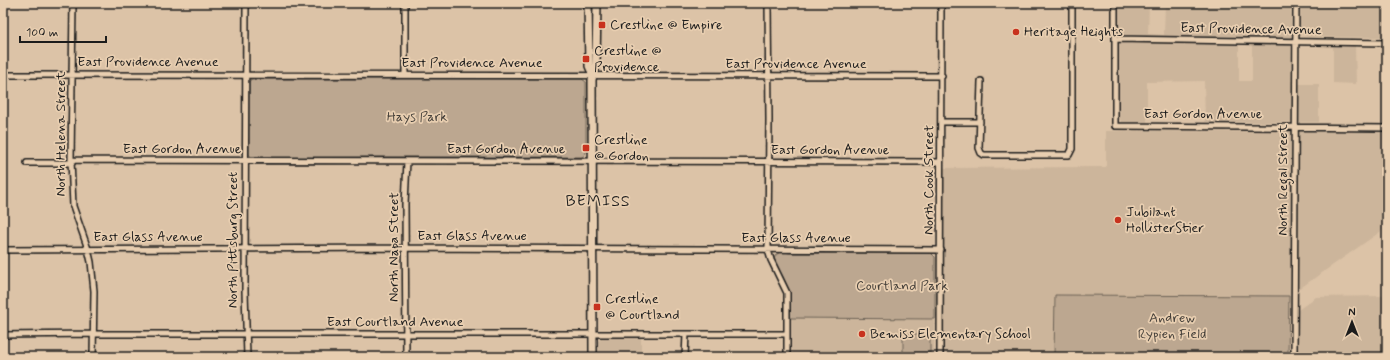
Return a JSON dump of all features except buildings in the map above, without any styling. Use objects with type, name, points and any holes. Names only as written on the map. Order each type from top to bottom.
[{"type":"main road","points":[[588,3],[589,66],[593,75]]},
{"type":"main road","points":[[593,357],[592,161],[593,75],[596,66],[597,3]]},
{"type":"street","name":"North Helena Street","points":[[73,3],[73,206],[88,249],[94,290],[94,357]]},
{"type":"street","name":"North Pittsburg Street","points":[[246,3],[244,162],[247,357]]},
{"type":"street","points":[[405,3],[405,74]]},
{"type":"street","points":[[768,3],[768,250],[786,293],[786,357]]},
{"type":"street","name":"North Cook Street","points":[[940,357],[940,162],[942,76],[941,3]]},
{"type":"street","points":[[981,80],[979,148],[981,153],[1069,154],[1072,149],[1072,3]]},
{"type":"street","points":[[1115,3],[1115,39]]},
{"type":"street","name":"North Regal Street","points":[[1294,357],[1296,3]]},
{"type":"street","name":"East Providence Avenue","points":[[1115,39],[1387,43]]},
{"type":"street","name":"East Gordon Avenue","points":[[1115,39],[1116,126],[1387,128]]},
{"type":"street","name":"East Providence Avenue","points":[[3,75],[405,74],[942,76]]},
{"type":"street","points":[[941,122],[980,122]]},
{"type":"street","name":"East Gordon Avenue","points":[[27,163],[407,161],[940,162]]},
{"type":"street","name":"North Napa Street","points":[[406,357],[405,248],[407,161]]},
{"type":"street","name":"East Glass Avenue","points":[[3,250],[592,248],[941,250]]},
{"type":"street","points":[[685,357],[686,334]]},
{"type":"street","name":"East Courtland Avenue","points":[[3,335],[787,334]]},
{"type":"shaded area","points":[[1118,3],[1149,3],[1148,34],[1164,35],[1165,3],[1291,3],[1291,81],[1300,84],[1319,84],[1319,122],[1205,122],[1204,81],[1147,82],[1147,122],[1122,122],[1118,118]],"holes":[[[1239,44],[1252,44],[1252,81],[1239,81]]]},
{"type":"shaded area","points":[[1300,3],[1387,3],[1387,37],[1308,37],[1300,31]]},
{"type":"shaded area","points":[[1355,46],[1356,84],[1333,83],[1333,47]]},
{"type":"shaded area","points":[[1106,131],[1386,132],[1387,227],[1289,296],[1055,295],[1054,357],[943,357],[944,168],[1106,167]]},
{"type":"shaded area","points":[[1385,296],[1384,357],[1298,357],[1298,310],[1316,297]]},
{"type":"shaded area","name":"Bemiss Elementary School","points":[[790,318],[935,319],[934,357],[793,357],[793,353],[790,348]]},
{"type":"shaded area","points":[[603,338],[641,338],[641,357],[598,357],[598,341]]},
{"type":"green space","name":"Hays Park","points":[[252,78],[582,79],[586,82],[586,152],[584,156],[581,157],[251,157],[249,154],[249,82]]},
{"type":"green space","name":"Courtland Park","points":[[781,251],[789,253],[931,253],[935,257],[935,319],[790,318],[787,287],[774,260],[775,256]]},
{"type":"green space","name":"Andrew Rypien Field","points":[[1055,295],[1289,296],[1288,357],[1054,357]]},
{"type":"green space","points":[[903,334],[930,334],[930,353],[903,353]]},
{"type":"place","name":"Crestline @ Empire","points":[[602,25]]},
{"type":"place","name":"Heritage Heights","points":[[1016,32]]},
{"type":"place","name":"Crestline @ Providence","points":[[586,59]]},
{"type":"place","name":"Crestline @ Gordon","points":[[586,148]]},
{"type":"place","name":"Jubilant HollisterStier","points":[[1118,220]]},
{"type":"place","name":"Crestline @ Courtland","points":[[597,307]]},
{"type":"place","name":"Bemiss Elementary School","points":[[862,334]]},
{"type":"district","name":"BEMISS","points":[[598,201]]}]
